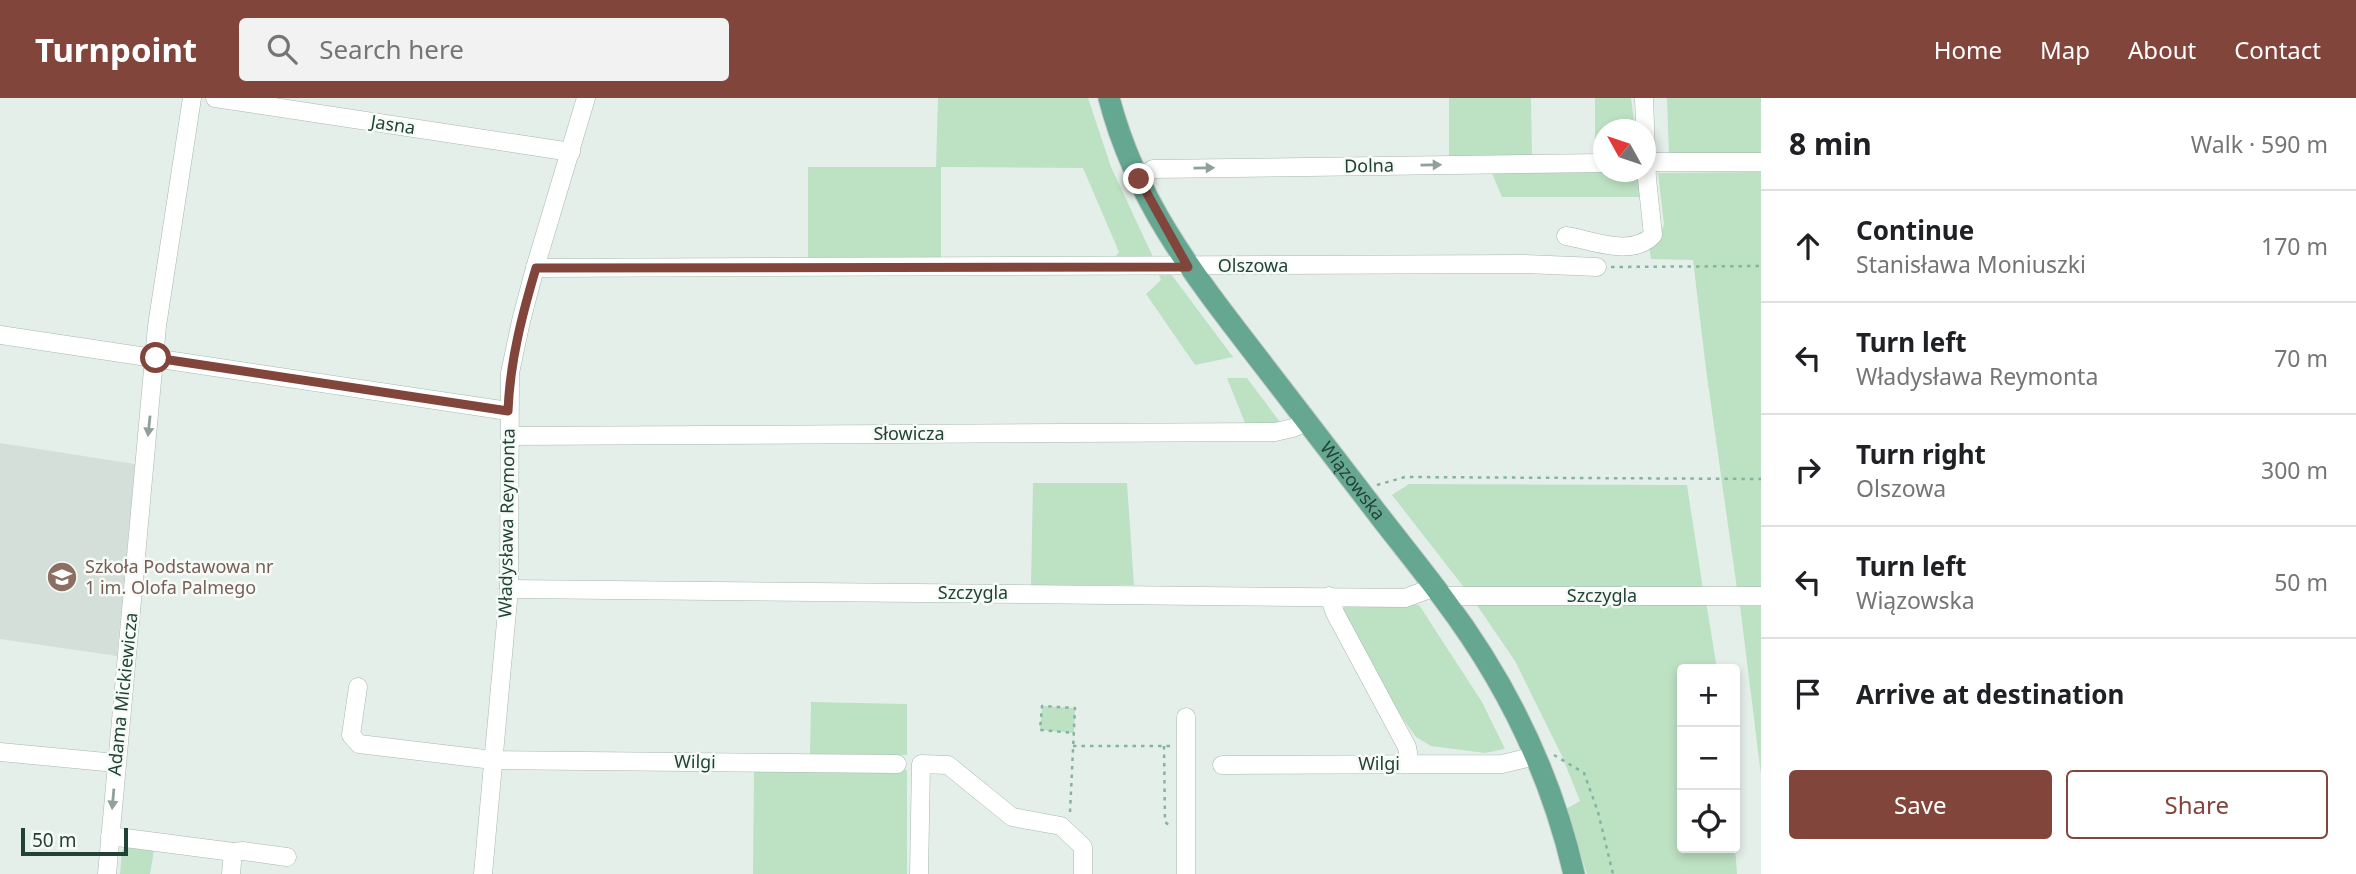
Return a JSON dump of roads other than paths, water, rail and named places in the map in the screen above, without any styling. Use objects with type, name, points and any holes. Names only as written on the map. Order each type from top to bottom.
[{"type":"main road","name":"Wiązowska","points":[[1109,98],[1124,146],[1139,179],[1188,267],[1439,592],[1498,681],[1536,756],[1563,829],[1574,874]]},
{"type":"street","name":"Adama Mickiewicza","points":[[107,874],[157,326],[192,98]]},
{"type":"street","name":"Jasna","points":[[215,98],[570,152]]},
{"type":"street","name":"Władysława Reymonta","points":[[483,874],[509,589],[510,373],[521,321],[586,98]]},
{"type":"street","points":[[1644,98],[1645,119]]},
{"type":"street","points":[[1656,162],[1761,162]]},
{"type":"street","name":"Dolna","points":[[1139,179],[1153,169],[1593,163]]},
{"type":"street","points":[[1566,236],[1603,244],[1645,244],[1654,231],[1647,182]]},
{"type":"street","name":"Olszowa","points":[[536,268],[1525,264],[1597,267]]},
{"type":"street","points":[[0,335],[508,411]]},
{"type":"street","name":"Słowicza","points":[[510,436],[1275,432],[1307,421]]},
{"type":"street","name":"Szczygla","points":[[509,589],[1405,598],[1439,592],[1761,596]]},
{"type":"street","points":[[1329,596],[1335,613],[1407,747],[1410,764]]},
{"type":"street","name":"Wilgi","points":[[358,687],[351,735],[359,744],[493,760],[897,764]]},
{"type":"street","points":[[1185,717],[1186,874]]},
{"type":"street","points":[[0,752],[116,763]]},
{"type":"street","name":"Wilgi","points":[[1222,765],[1502,764],[1536,756]]},
{"type":"street","points":[[919,874],[921,764],[948,765],[1012,817],[1061,826],[1083,847],[1083,874]]},
{"type":"street","points":[[110,836],[287,857]]},
{"type":"street","points":[[231,874],[233,852]]},
{"type":"place","name":"Szkoła Podstawowa nr 1 im. Olofa Palmego","points":[[62,577]]}]
